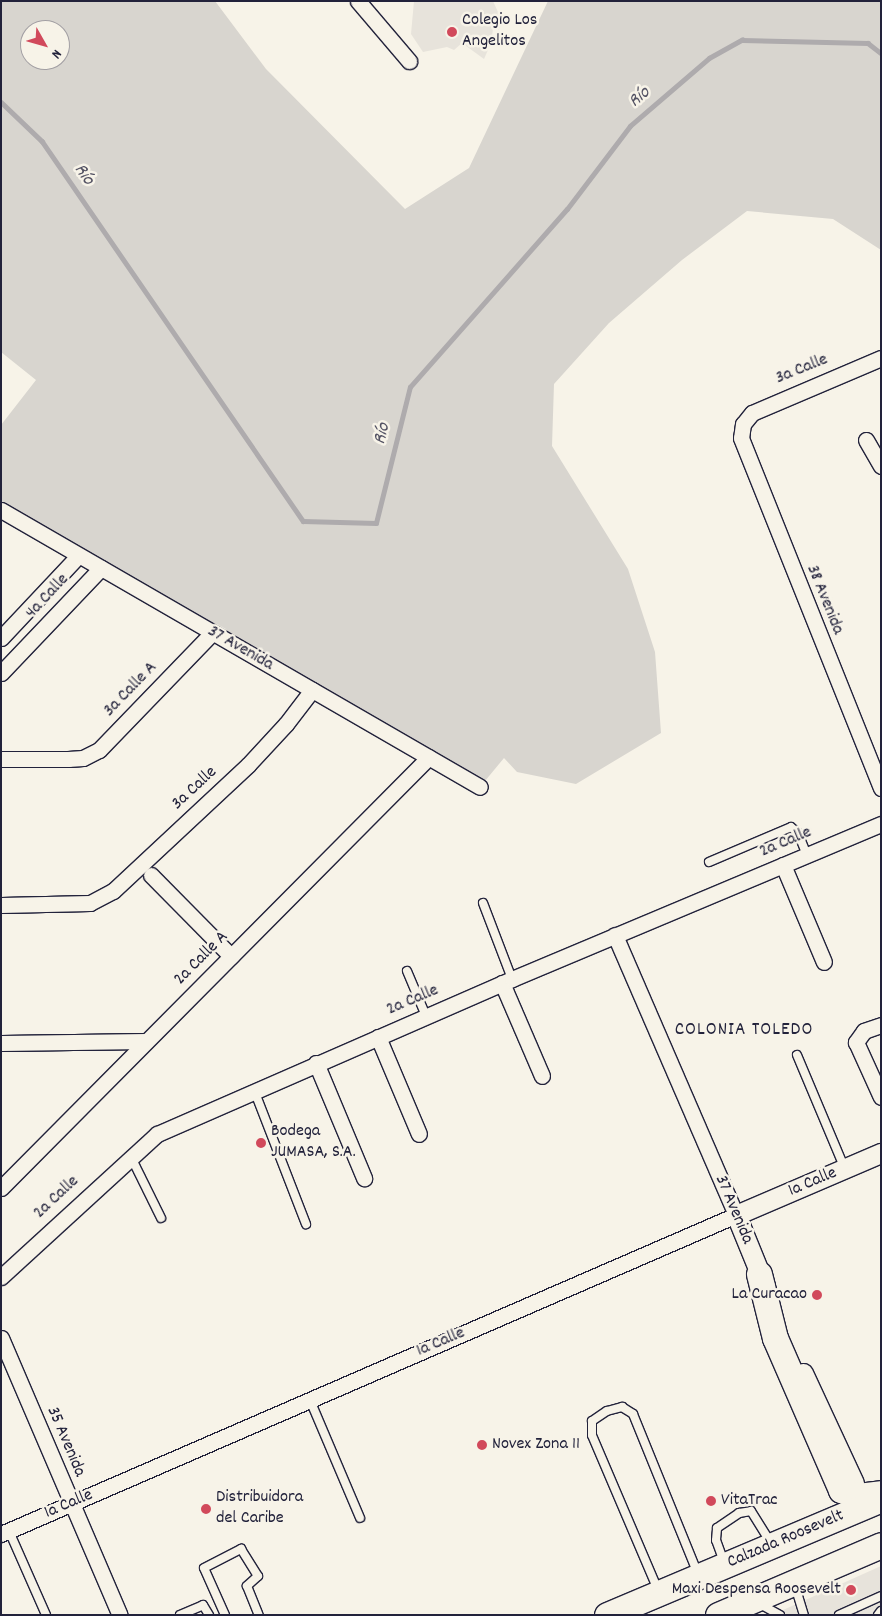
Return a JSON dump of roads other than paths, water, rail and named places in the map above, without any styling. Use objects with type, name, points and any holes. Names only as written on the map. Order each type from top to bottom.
[{"type":"highway","points":[[760,1274],[775,1338],[841,1490],[858,1496],[881,1493]]},
{"type":"highway","name":"Calzada Roosevelt","points":[[607,1615],[881,1499]]},
{"type":"highway","points":[[736,1609],[881,1545]]},
{"type":"street","points":[[358,1],[409,61]]},
{"type":"street","name":"3a Calle","points":[[743,424],[752,413],[765,406],[881,358]]},
{"type":"street","name":"38 Avenida","points":[[743,424],[741,438],[744,451],[881,788]]},
{"type":"street","points":[[866,440],[881,466]]},
{"type":"street","name":"37 Avenida","points":[[1,510],[480,787]]},
{"type":"street","name":"4a Calle","points":[[1,638],[78,556]]},
{"type":"street","name":"4a Calle","points":[[1,673],[101,568]]},
{"type":"street","name":"3a Calle A","points":[[1,760],[68,760],[83,758],[99,750],[212,633]]},
{"type":"street","name":"3a Calle","points":[[1,904],[90,904],[113,891],[248,765],[286,724],[312,690]]},
{"type":"street","name":"2a Calle A","points":[[1,1188],[429,757]]},
{"type":"street","name":"2a Calle","points":[[1,1276],[156,1134],[507,981],[881,824]]},
{"type":"street","points":[[783,865],[824,962]]},
{"type":"street","points":[[150,876],[231,956]]},
{"type":"street","name":"37 Avenida","points":[[615,935],[760,1274],[854,1483]]},
{"type":"street","points":[[507,981],[542,1076]]},
{"type":"street","points":[[881,1025],[864,1031],[856,1042],[881,1097]]},
{"type":"street","points":[[378,1037],[419,1134]]},
{"type":"street","points":[[1,1043],[146,1041]]},
{"type":"street","points":[[316,1063],[364,1178]]},
{"type":"street","name":"1a Calle","points":[[5,1532],[881,1154]]},
{"type":"street","name":"35 Avenida","points":[[1,1338],[120,1615]]},
{"type":"lane","points":[[709,862],[791,827],[798,833],[806,855]]},
{"type":"lane","points":[[484,902],[507,981]]},
{"type":"lane","points":[[408,971],[426,1016]]},
{"type":"lane","points":[[797,1055],[845,1169]]},
{"type":"lane","points":[[254,1090],[306,1224]]},
{"type":"lane","points":[[131,1155],[161,1218]]},
{"type":"lane","points":[[310,1400],[360,1518]]},
{"type":"lane","points":[[659,1593],[592,1435],[592,1422],[607,1410],[622,1407],[633,1414],[699,1576]]},
{"type":"lane","points":[[725,1565],[715,1533],[720,1525],[739,1513],[751,1511],[772,1545]]},
{"type":"lane","points":[[5,1532],[46,1615]]},
{"type":"lane","points":[[225,1615],[204,1568],[241,1549],[258,1576],[247,1586],[259,1615]]},
{"type":"lane","points":[[794,1582],[804,1615]]},
{"type":"lane","points":[[839,1615],[881,1596]]},
{"type":"lane","points":[[180,1615],[203,1605],[209,1615]]},
{"type":"lane","points":[[736,1609],[780,1615]]},
{"type":"lane","points":[[878,1615],[881,1612]]},
{"type":"waterway","name":"Río","points":[[1,102],[42,141],[303,521],[376,523],[410,387],[567,209],[630,126],[709,58],[742,40],[868,43],[881,53]]},
{"type":"place","name":"Colegio Los Angelitos","points":[[452,32]]},
{"type":"place","name":"Bodega JUMASA, S.A.","points":[[261,1143]]},
{"type":"place","name":"La Curacao","points":[[817,1295]]},
{"type":"place","name":"Novex Zona 11","points":[[482,1445]]},
{"type":"place","name":"VitaTrac","points":[[711,1501]]},
{"type":"place","name":"Distribuidora del Caribe","points":[[206,1509]]},
{"type":"place","name":"Maxi Despensa Roosevelt","points":[[851,1590]]},
{"type":"district","name":"COLONIA TOLEDO","points":[[744,1031]]}]
